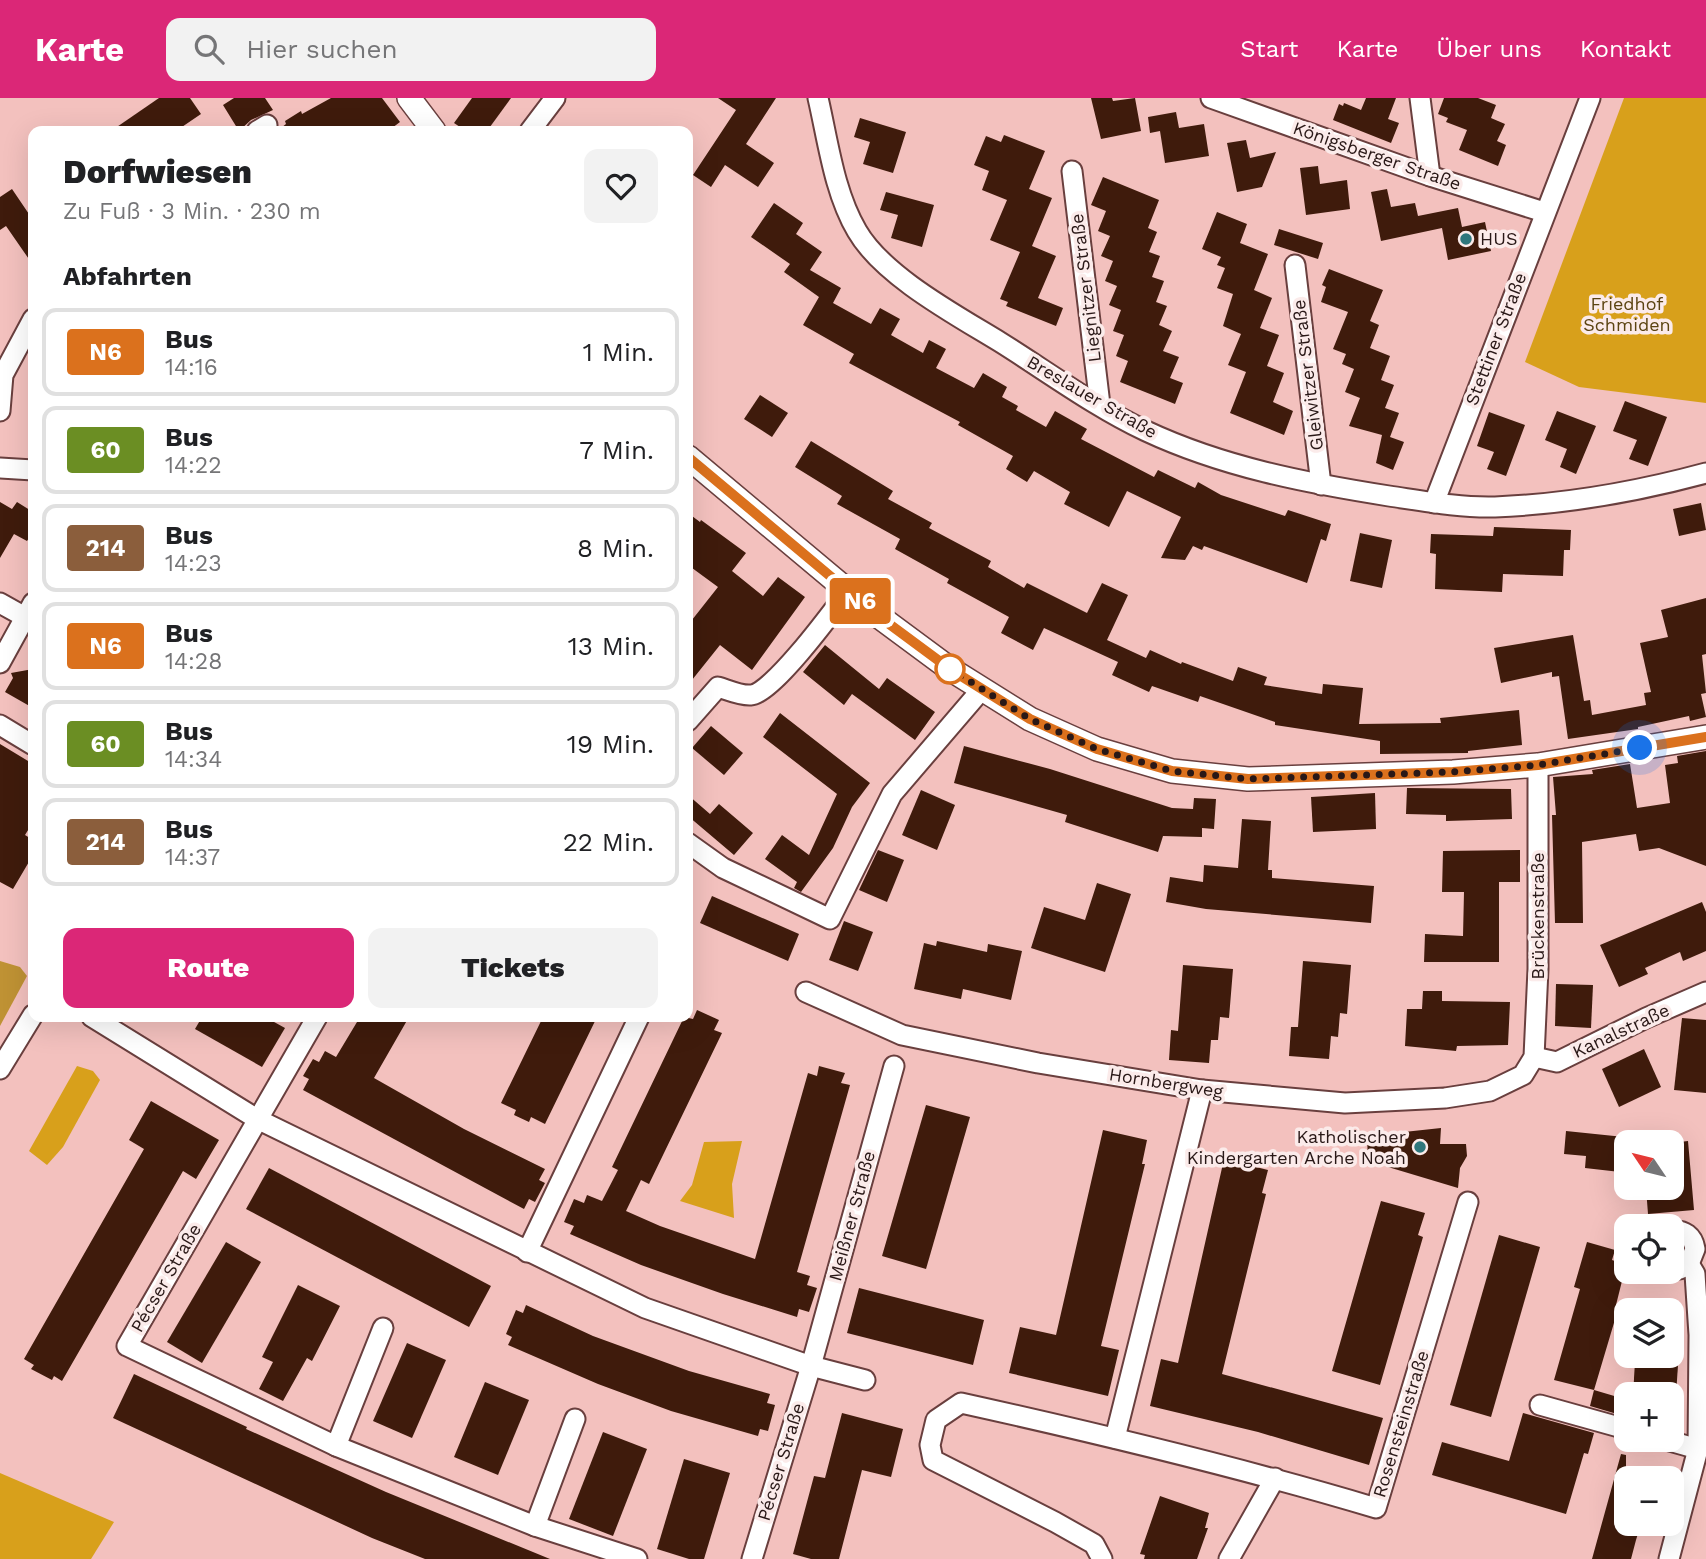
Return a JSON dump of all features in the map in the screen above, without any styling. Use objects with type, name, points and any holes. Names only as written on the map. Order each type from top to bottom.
[{"type":"street","points":[[409,98],[430,126]]},
{"type":"street","points":[[534,126],[555,98]]},
{"type":"street","name":"Breslauer Straße","points":[[818,98],[845,204],[857,232],[877,257],[904,280],[1100,405],[1146,431],[1205,455],[1267,474],[1434,503],[1492,507],[1575,502],[1656,487],[1706,472]]},
{"type":"street","name":"Königsberger Straße","points":[[1211,98],[1430,176],[1544,212]]},
{"type":"street","points":[[1420,98],[1430,176]]},
{"type":"street","name":"Stettiner Straße","points":[[1434,503],[1590,98]]},
{"type":"street","name":"Liegnitzer Straße","points":[[1072,171],[1100,405]]},
{"type":"street","name":"Gleiwitzer Straße","points":[[1295,265],[1321,485]]},
{"type":"street","points":[[0,411],[3,375],[28,331]]},
{"type":"street","points":[[693,461],[799,547],[848,592],[950,669],[1030,719],[1097,749],[1172,771],[1248,779],[1453,772],[1538,765],[1706,737]]},
{"type":"street","points":[[0,467],[28,470]]},
{"type":"street","points":[[693,716],[719,687],[751,695],[764,690],[803,648],[848,592]]},
{"type":"street","points":[[0,603],[28,610]]},
{"type":"street","points":[[0,663],[28,612]]},
{"type":"street","points":[[693,847],[723,868],[830,919],[892,794],[982,689]]},
{"type":"street","points":[[0,725],[28,741]]},
{"type":"street","name":"Brückenstraße","points":[[1532,1062],[1538,969],[1538,765]]},
{"type":"street","name":"Hornbergweg","points":[[806,992],[902,1035],[1011,1058],[1202,1090],[1345,1103],[1445,1098],[1472,1095],[1503,1086],[1523,1074],[1532,1062]]},
{"type":"street","name":"Kanalstraße","points":[[1532,1062],[1557,1062],[1706,992]]},
{"type":"street","points":[[0,1069],[29,1022]]},
{"type":"street","points":[[100,1022],[257,1119],[645,1308],[811,1366],[865,1380]]},
{"type":"street","points":[[257,1119],[314,1022]]},
{"type":"street","points":[[527,1252],[637,1022]]},
{"type":"street","name":"Meißner Straße","points":[[811,1366],[894,1066]]},
{"type":"street","points":[[1115,1438],[1202,1090]]},
{"type":"street","name":"Pécser Straße","points":[[257,1119],[127,1346],[336,1446],[535,1526],[637,1559]]},
{"type":"street","name":"Rosensteinstraße","points":[[1102,1559],[1094,1544],[933,1460],[930,1445],[936,1420],[961,1404],[1115,1438],[1275,1478],[1376,1508],[1468,1202]]},
{"type":"street","points":[[1684,1233],[1694,1243],[1695,1254],[1684,1263]]},
{"type":"street","points":[[1670,1559],[1698,1449],[1699,1335],[1695,1274],[1684,1268]]},
{"type":"street","points":[[336,1446],[383,1328]]},
{"type":"street","name":"Pécser Straße","points":[[752,1559],[811,1366]]},
{"type":"street","points":[[1540,1405],[1614,1426]]},
{"type":"street","points":[[535,1526],[575,1419]]},
{"type":"street","points":[[1684,1445],[1698,1449]]},
{"type":"street","points":[[1229,1559],[1275,1478]]},
{"type":"green space","name":"Friedhof Schmiden","points":[[1624,98],[1706,98],[1706,403],[1579,387],[1525,362]]},
{"type":"green space","points":[[77,1066],[93,1071],[100,1080],[63,1147],[47,1165],[29,1151]]},
{"type":"green space","points":[[742,1141],[732,1184],[734,1218],[680,1201],[692,1185],[704,1142]]},
{"type":"green space","points":[[0,1473],[114,1522],[91,1559],[0,1559]]},
{"type":"shaded area","points":[[0,961],[20,967],[27,976],[0,1026]]},
{"type":"building","points":[[159,98],[190,98],[201,114],[183,126],[118,126]]},
{"type":"building","points":[[234,98],[265,98],[273,110],[244,126],[236,126],[223,105]]},
{"type":"building","points":[[331,98],[382,98],[400,122],[395,126],[283,126],[285,121],[301,111],[302,114]]},
{"type":"building","points":[[472,98],[511,98],[491,126],[458,126],[454,123]]},
{"type":"building","points":[[718,98],[776,98],[746,144],[774,163],[758,187],[725,165],[711,187],[693,175],[736,110]]},
{"type":"building","points":[[1091,98],[1112,98],[1113,101],[1135,98],[1141,131],[1101,139]]},
{"type":"building","points":[[1366,98],[1396,98],[1388,119],[1399,123],[1391,143],[1333,120],[1339,104],[1343,106],[1344,103],[1361,110]]},
{"type":"building","points":[[1444,98],[1478,98],[1496,105],[1491,118],[1505,124],[1497,141],[1506,145],[1498,166],[1459,150],[1467,130],[1446,122],[1448,118],[1438,114]]},
{"type":"building","points":[[1176,112],[1179,128],[1204,124],[1209,156],[1165,163],[1160,131],[1150,133],[1148,117]]},
{"type":"building","points":[[860,118],[906,132],[893,173],[863,164],[870,142],[854,137]]},
{"type":"building","points":[[1004,135],[1045,151],[1029,189],[1052,198],[1032,246],[1056,256],[1038,298],[1063,308],[1056,326],[1006,306],[1008,302],[1000,299],[1020,252],[990,240],[1007,200],[982,190],[989,171],[974,165],[986,136],[1001,142]]},
{"type":"building","points":[[1246,140],[1250,158],[1276,152],[1262,187],[1237,192],[1227,143]]},
{"type":"building","points":[[1318,166],[1320,184],[1347,180],[1350,209],[1306,215],[1300,168]]},
{"type":"building","points":[[1103,177],[1159,200],[1148,228],[1157,232],[1149,252],[1160,256],[1152,277],[1164,281],[1156,302],[1167,306],[1159,325],[1172,331],[1163,351],[1179,357],[1170,378],[1183,383],[1175,404],[1120,382],[1128,361],[1116,356],[1124,335],[1113,331],[1121,310],[1109,305],[1117,286],[1105,281],[1113,261],[1101,256],[1110,236],[1098,231],[1106,211],[1091,205]]},
{"type":"building","points":[[12,189],[28,213],[28,258],[6,226],[0,230],[0,197]]},
{"type":"building","points":[[1387,189],[1391,207],[1415,203],[1418,216],[1458,208],[1462,227],[1485,222],[1491,251],[1448,260],[1442,228],[1381,241],[1371,192]]},
{"type":"building","points":[[886,192],[934,205],[922,247],[891,238],[898,215],[880,210]]},
{"type":"building","points":[[774,203],[803,223],[796,234],[822,252],[810,270],[841,288],[833,303],[871,324],[880,308],[900,319],[891,335],[923,353],[929,340],[946,349],[936,368],[974,388],[983,373],[1007,387],[1002,397],[1018,406],[1016,410],[1046,427],[1055,411],[1087,429],[1081,439],[1154,477],[1158,470],[1195,488],[1198,482],[1221,495],[1285,516],[1288,510],[1331,524],[1326,541],[1321,539],[1307,583],[1204,546],[1202,550],[1193,546],[1185,560],[1161,558],[1181,517],[1127,491],[1109,527],[1064,504],[1070,492],[1034,471],[1027,482],[1006,469],[1013,456],[958,425],[960,422],[849,363],[854,354],[803,325],[819,297],[784,272],[790,264],[751,237]]},
{"type":"building","points":[[1217,212],[1247,224],[1240,243],[1268,254],[1254,290],[1272,298],[1260,328],[1279,335],[1267,366],[1284,373],[1273,402],[1293,411],[1284,435],[1230,413],[1246,372],[1228,365],[1241,334],[1223,326],[1233,294],[1217,288],[1225,268],[1217,265],[1221,257],[1202,249]]},
{"type":"building","points":[[1279,229],[1323,243],[1318,259],[1274,245]]},
{"type":"building","points":[[1329,269],[1383,290],[1370,321],[1379,325],[1370,348],[1390,356],[1381,380],[1394,385],[1385,408],[1399,413],[1390,437],[1404,442],[1393,470],[1376,463],[1382,435],[1349,426],[1360,398],[1345,392],[1354,369],[1342,364],[1346,354],[1333,349],[1348,312],[1321,302],[1326,287],[1322,285]]},
{"type":"building","points":[[760,395],[788,413],[772,437],[744,419]]},
{"type":"building","points":[[1625,401],[1667,417],[1648,466],[1629,459],[1637,440],[1613,431]]},
{"type":"building","points":[[1557,411],[1596,426],[1576,474],[1560,467],[1567,449],[1545,440]]},
{"type":"building","points":[[1489,412],[1525,425],[1506,476],[1487,469],[1494,452],[1477,446]]},
{"type":"building","points":[[811,441],[893,491],[888,499],[932,523],[929,528],[991,561],[988,567],[1024,588],[1027,583],[1087,613],[1102,583],[1128,595],[1107,640],[1146,658],[1150,650],[1181,664],[1182,662],[1233,681],[1238,667],[1267,677],[1264,685],[1322,694],[1323,684],[1363,688],[1359,724],[1441,723],[1440,718],[1519,710],[1522,745],[1468,753],[1380,754],[1380,741],[1275,725],[1275,722],[1200,696],[1198,702],[1152,686],[1149,692],[1112,675],[1118,662],[1044,628],[1033,650],[1001,633],[1009,617],[947,583],[949,579],[895,549],[900,539],[837,504],[842,496],[795,467]]},
{"type":"building","points":[[0,502],[12,509],[17,502],[28,509],[28,540],[14,534],[0,558]]},
{"type":"building","points":[[1701,503],[1706,530],[1679,536],[1673,509]]},
{"type":"building","points":[[693,517],[746,553],[732,571],[763,596],[778,577],[805,597],[752,670],[720,645],[693,679],[693,619],[718,587],[693,569]]},
{"type":"building","points":[[1494,527],[1571,530],[1570,550],[1564,550],[1563,576],[1503,574],[1502,592],[1435,589],[1436,554],[1430,553],[1431,534],[1493,536]]},
{"type":"building","points":[[1360,533],[1392,540],[1382,588],[1350,581]]},
{"type":"building","points":[[1706,598],[1706,654],[1702,655],[1706,693],[1701,694],[1706,717],[1690,721],[1689,716],[1638,729],[1568,739],[1559,676],[1552,677],[1552,672],[1501,683],[1494,648],[1573,635],[1584,701],[1590,700],[1592,715],[1646,705],[1644,693],[1651,692],[1640,643],[1668,637],[1661,610]]},
{"type":"building","points":[[825,645],[879,689],[887,678],[935,712],[915,740],[852,694],[844,705],[803,672]]},
{"type":"building","points":[[28,670],[28,705],[5,692],[13,678],[11,673]]},
{"type":"building","points":[[780,713],[870,783],[852,807],[833,848],[801,892],[794,888],[797,882],[765,859],[782,835],[809,855],[837,794],[763,737]]},
{"type":"building","points":[[711,726],[743,753],[724,775],[693,747]]},
{"type":"building","points":[[0,744],[28,761],[28,830],[25,835],[28,837],[28,864],[13,889],[0,882]]},
{"type":"building","points":[[964,746],[1050,769],[1172,808],[1193,809],[1194,798],[1216,799],[1214,829],[1202,828],[1202,837],[1163,836],[1158,852],[1065,822],[1067,815],[954,783]]},
{"type":"building","points":[[1706,751],[1706,866],[1659,848],[1639,851],[1636,834],[1582,842],[1583,923],[1555,923],[1552,815],[1556,815],[1553,777],[1593,774],[1592,770],[1630,764],[1637,808],[1670,803],[1665,765],[1678,763],[1677,756]]},
{"type":"building","points":[[1407,788],[1511,789],[1512,819],[1446,821],[1446,815],[1406,814]]},
{"type":"building","points":[[921,790],[955,805],[937,850],[902,835]]},
{"type":"building","points":[[1375,793],[1376,829],[1313,832],[1311,797]]},
{"type":"building","points":[[693,799],[710,814],[719,804],[753,833],[734,855],[693,820]]},
{"type":"building","points":[[1242,819],[1271,821],[1268,870],[1272,870],[1272,878],[1374,886],[1371,923],[1206,909],[1166,902],[1170,877],[1203,882],[1204,865],[1238,868]]},
{"type":"building","points":[[878,850],[904,860],[887,902],[859,890]]},
{"type":"building","points":[[1520,850],[1520,882],[1499,882],[1499,962],[1424,962],[1425,934],[1463,936],[1464,892],[1442,892],[1443,851]]},
{"type":"building","points":[[1097,883],[1131,894],[1105,972],[1031,948],[1044,907],[1085,920]]},
{"type":"building","points":[[712,896],[799,934],[788,961],[700,923]]},
{"type":"building","points":[[1702,902],[1706,912],[1706,951],[1683,961],[1680,952],[1645,968],[1648,974],[1619,987],[1600,945]]},
{"type":"building","points":[[844,921],[873,932],[858,971],[829,960]]},
{"type":"building","points":[[937,941],[987,952],[988,944],[1022,951],[1011,1000],[963,989],[961,999],[914,989],[924,943],[936,946]]},
{"type":"building","points":[[1303,961],[1351,965],[1347,1014],[1340,1013],[1338,1037],[1331,1036],[1329,1059],[1289,1056],[1291,1027],[1298,1027]]},
{"type":"building","points":[[1183,965],[1233,969],[1229,1018],[1220,1017],[1218,1040],[1211,1040],[1209,1063],[1169,1060],[1171,1030],[1178,1031]]},
{"type":"building","points":[[1556,984],[1593,985],[1591,1028],[1555,1026]]},
{"type":"building","points":[[1423,991],[1442,991],[1442,1001],[1510,1002],[1508,1045],[1457,1046],[1456,1051],[1405,1046],[1407,1009],[1422,1009]]},
{"type":"building","points":[[697,1010],[719,1020],[714,1030],[722,1033],[649,1184],[641,1180],[626,1211],[660,1226],[755,1259],[808,1073],[817,1076],[819,1066],[845,1073],[841,1083],[850,1085],[797,1272],[810,1276],[807,1285],[817,1288],[809,1312],[799,1309],[797,1317],[641,1265],[570,1234],[574,1226],[564,1222],[574,1199],[584,1203],[587,1195],[602,1201],[618,1170],[612,1167],[682,1022],[693,1022]]},
{"type":"building","points":[[1682,1018],[1706,1020],[1706,1093],[1674,1090]]},
{"type":"building","points":[[199,1022],[274,1022],[285,1028],[262,1067],[195,1029]]},
{"type":"building","points":[[357,1022],[406,1022],[374,1078],[464,1129],[545,1169],[539,1180],[545,1183],[535,1202],[529,1199],[524,1209],[303,1090],[309,1079],[303,1076],[313,1059],[319,1062],[325,1051],[336,1057]]},
{"type":"building","points":[[541,1022],[595,1022],[545,1124],[531,1117],[529,1122],[514,1115],[516,1110],[501,1103]]},
{"type":"building","points":[[1644,1049],[1661,1087],[1619,1107],[1602,1069]]},
{"type":"building","points":[[151,1101],[219,1140],[196,1179],[183,1171],[62,1381],[54,1376],[52,1380],[31,1369],[34,1365],[24,1359],[144,1149],[129,1140]]},
{"type":"building","points":[[926,1105],[970,1117],[926,1269],[882,1256]]},
{"type":"building","name":"Katholischer Kindergarten Arche Noah","points":[[1441,1128],[1440,1144],[1466,1144],[1467,1156],[1460,1168],[1458,1188],[1368,1161],[1367,1136]]},
{"type":"building","points":[[1103,1130],[1147,1140],[1142,1164],[1145,1164],[1101,1346],[1119,1350],[1108,1396],[1009,1373],[1020,1327],[1056,1335]]},
{"type":"building","points":[[1566,1131],[1614,1136],[1614,1171],[1585,1168],[1586,1156],[1564,1154]]},
{"type":"building","points":[[1684,1141],[1688,1141],[1694,1210],[1648,1214],[1647,1200],[1684,1200]]},
{"type":"building","points":[[1224,1159],[1268,1170],[1262,1193],[1266,1194],[1222,1374],[1383,1418],[1369,1465],[1258,1432],[1150,1406],[1161,1359],[1178,1363]]},
{"type":"building","points":[[269,1168],[491,1286],[469,1327],[246,1209]]},
{"type":"building","points":[[1381,1201],[1425,1213],[1418,1235],[1423,1237],[1380,1385],[1332,1371]]},
{"type":"building","points":[[1499,1235],[1540,1247],[1491,1417],[1450,1405]]},
{"type":"building","points":[[226,1242],[261,1262],[202,1363],[167,1342]]},
{"type":"building","points":[[1587,1242],[1614,1250],[1614,1284],[1621,1284],[1618,1298],[1614,1298],[1614,1323],[1594,1390],[1554,1380],[1580,1289],[1574,1287]]},
{"type":"building","points":[[298,1285],[340,1306],[312,1361],[307,1358],[283,1401],[259,1389],[273,1362],[262,1357]]},
{"type":"building","points":[[859,1288],[984,1320],[973,1365],[847,1333]]},
{"type":"building","points":[[526,1305],[593,1336],[689,1371],[770,1394],[767,1403],[775,1405],[768,1431],[760,1429],[758,1436],[671,1411],[598,1384],[508,1345],[512,1337],[506,1334],[516,1310],[523,1313]]},
{"type":"building","points":[[407,1343],[446,1360],[412,1438],[373,1421]]},
{"type":"building","points":[[1635,1368],[1678,1368],[1677,1382],[1634,1382]]},
{"type":"building","points":[[134,1374],[247,1427],[246,1429],[386,1492],[550,1559],[425,1559],[372,1538],[113,1418]]},
{"type":"building","points":[[485,1382],[529,1400],[498,1475],[454,1457]]},
{"type":"building","points":[[1594,1390],[1614,1396],[1614,1413],[1590,1406]]},
{"type":"building","points":[[842,1413],[903,1429],[891,1477],[862,1470],[839,1559],[811,1559],[793,1554],[814,1476],[825,1478]]},
{"type":"building","points":[[1523,1413],[1594,1433],[1588,1454],[1584,1453],[1566,1514],[1432,1475],[1442,1442],[1509,1461]]},
{"type":"building","points":[[603,1432],[647,1449],[613,1536],[569,1519]]},
{"type":"building","points":[[1621,1454],[1626,1455],[1626,1466],[1618,1466]]},
{"type":"building","points":[[684,1459],[730,1473],[704,1559],[689,1559],[657,1549]]},
{"type":"building","points":[[1614,1479],[1614,1536],[1638,1536],[1631,1559],[1592,1559]]},
{"type":"building","points":[[1160,1496],[1209,1513],[1205,1528],[1208,1528],[1197,1559],[1144,1559],[1145,1555],[1140,1554]]},
{"type":"bus line","name":"N6","points":[[693,461],[799,547],[848,592],[950,669],[1030,719],[1097,749],[1172,771],[1248,779],[1453,772],[1538,765],[1706,737]]},
{"type":"place","name":"HUS","points":[[1466,239]]},
{"type":"place","name":"Katholischer Kindergarten Arche Noah","points":[[1420,1147]]},
{"type":"route","points":[[950,669],[1030,719],[1097,749],[1172,771],[1248,779],[1453,772],[1538,765],[1640,748]]}]
